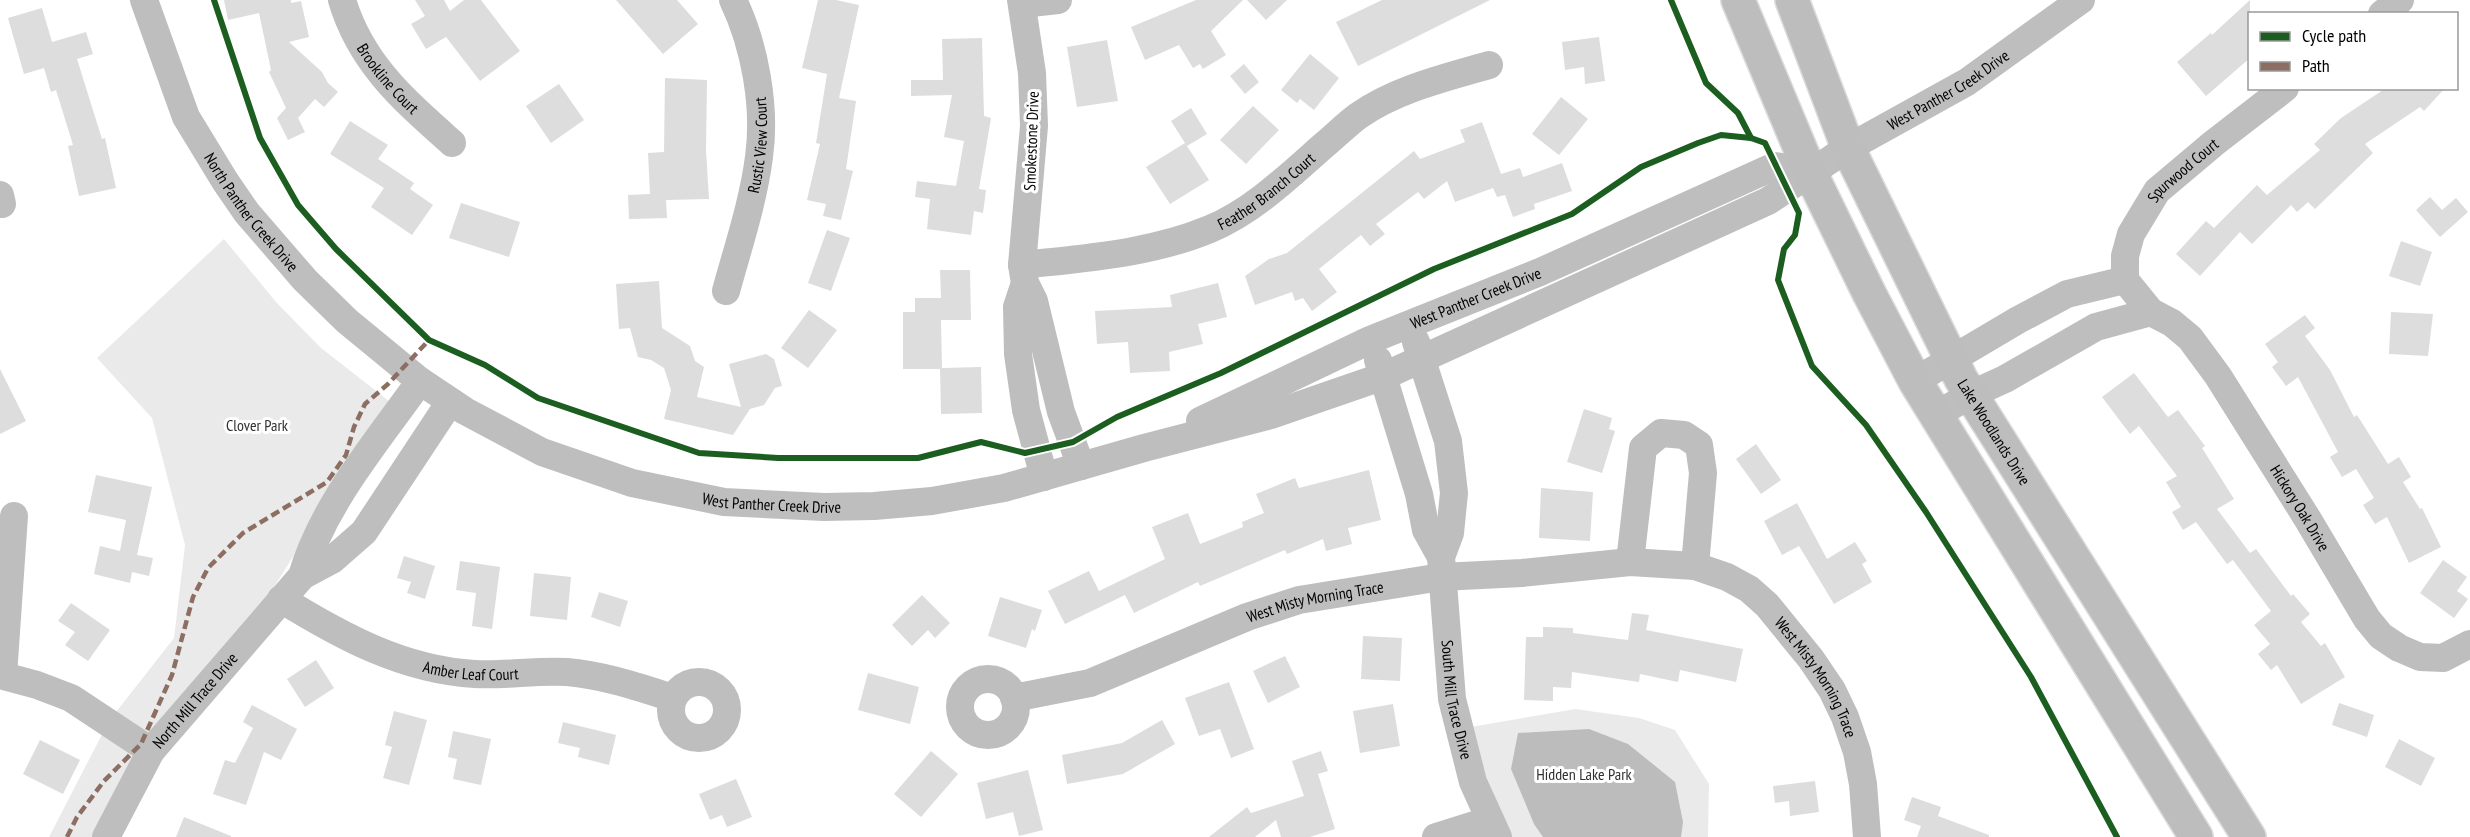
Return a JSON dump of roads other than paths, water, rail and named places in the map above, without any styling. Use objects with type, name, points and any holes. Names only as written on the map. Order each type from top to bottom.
[{"type":"main road","points":[[1738,0],[1810,172],[1915,381],[2196,837]]},
{"type":"main road","name":"Lake Woodlands Drive","points":[[1792,0],[1848,148],[1952,360],[2249,837]]},
{"type":"street","name":"North Panther Creek Drive","points":[[144,0],[186,117],[220,174],[247,213],[305,280],[346,321],[420,381]]},
{"type":"street","name":"Brookline Court","points":[[342,0],[363,47],[383,78],[452,143]]},
{"type":"street","name":"Rustic View Court","points":[[726,291],[754,188],[760,156],[761,126],[756,76],[750,46],[733,0]]},
{"type":"street","points":[[1022,2],[1058,0]]},
{"type":"street","name":"West Panther Creek Drive","points":[[420,381],[450,402],[542,452],[632,483],[724,501],[824,507],[874,506],[1004,488],[1041,464],[1077,454],[1144,448],[1271,415],[1384,376],[1422,359],[1768,201],[1848,148],[1967,82],[2081,0]]},
{"type":"street","points":[[2385,12],[2400,0]]},
{"type":"street","name":"Smokestone Drive","points":[[1022,2],[1032,73],[1034,126],[1023,274],[1017,307],[1018,354],[1026,410],[1041,464]]},
{"type":"street","name":"Feather Branch Court","points":[[1023,274],[1170,243],[1211,229],[1244,210],[1283,182],[1357,117],[1373,107],[1411,90],[1489,65]]},
{"type":"street","name":"Spurwood Court","points":[[2125,280],[2125,256],[2131,234],[2157,191],[2282,90]]},
{"type":"street","name":"West Panther Creek Drive","points":[[1144,448],[1370,340],[1540,272],[1774,166],[1810,172]]},
{"type":"street","name":"Smokestone Drive","points":[[1023,274],[1034,301],[1061,412],[1077,454]]},
{"type":"street","points":[[1915,381],[2067,294],[2125,280]]},
{"type":"street","name":"Hickory Oak Drive","points":[[2125,280],[2151,312],[2172,323],[2190,338],[2218,376],[2367,619],[2381,636],[2399,648],[2420,657],[2443,658],[2470,644]]},
{"type":"street","points":[[1936,415],[2096,327],[2151,312]]},
{"type":"street","name":"South Mill Trace Drive","points":[[1409,324],[1448,441],[1454,493],[1449,533],[1441,567]]},
{"type":"street","name":"South Mill Trace Drive","points":[[1370,340],[1384,376],[1419,494],[1426,530],[1441,567],[1452,699],[1473,782],[1494,829]]},
{"type":"street","name":"North Mill Trace Drive","points":[[302,576],[310,549],[346,487],[420,381]]},
{"type":"street","name":"North Mill Trace Drive","points":[[106,837],[151,751],[302,576],[332,560],[364,532],[450,402]]},
{"type":"street","points":[[1630,562],[1643,448],[1661,433],[1684,435],[1699,445],[1703,473],[1695,566]]},
{"type":"street","points":[[14,516],[2,675],[71,698],[151,751]]},
{"type":"street","name":"West Misty Morning Trace","points":[[1014,698],[1090,683],[1247,617],[1299,600],[1441,567],[1522,573],[1630,562],[1695,566],[1727,577],[1749,589],[1767,605],[1811,659],[1832,690],[1845,717],[1857,752],[1864,795],[1867,837]]},
{"type":"street","name":"Amber Leaf Court","points":[[281,599],[344,637],[377,652],[415,664],[475,674],[565,672],[593,675],[673,698]]},
{"type":"street","points":[[1436,837],[1494,829]]},
{"type":"park label","name":"Clover Park","points":[[257,425]]},
{"type":"park label","name":"Hidden Lake Park","points":[[1584,774]]}]
